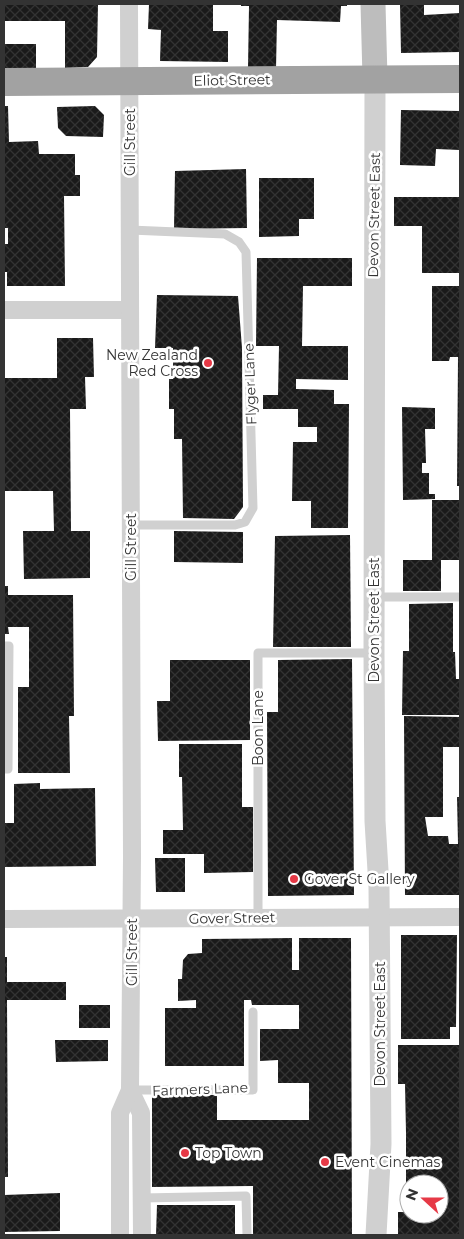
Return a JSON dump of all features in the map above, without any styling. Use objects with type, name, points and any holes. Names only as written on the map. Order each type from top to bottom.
[{"type":"highway","name":"Eliot Street","points":[[4,82],[375,78],[460,79]]},
{"type":"main road","name":"Devon Street East","points":[[373,4],[375,78]]},
{"type":"street","name":"Gill Street","points":[[120,1235],[120,1113],[130,1090],[132,919],[129,4]]},
{"type":"street","name":"Devon Street East","points":[[375,78],[374,653],[375,822],[380,917],[381,1144],[376,1235]]},
{"type":"street","points":[[4,310],[130,310]]},
{"type":"street","name":"Gover Street","points":[[4,918],[460,917]]},
{"type":"street","name":"Gill Street","points":[[130,1090],[141,1113],[142,1235]]},
{"type":"lane","name":"Flyger Lane","points":[[130,230],[225,234],[240,242],[246,252],[253,508],[246,522],[235,525],[131,525]]},
{"type":"lane","points":[[374,597],[460,597]]},
{"type":"lane","points":[[4,646],[9,646],[8,769],[4,769]]},
{"type":"lane","name":"Boon Lane","points":[[258,918],[258,653],[374,653]]},
{"type":"lane","name":"Farmers Lane","points":[[130,1090],[253,1090],[253,1012]]},
{"type":"lane","points":[[142,1198],[246,1196],[247,1235]]},
{"type":"building","points":[[4,4],[98,4],[97,57],[88,67],[65,68],[65,21],[4,21]]},
{"type":"building","points":[[149,4],[213,4],[213,31],[228,31],[228,62],[160,61],[161,30],[148,29]]},
{"type":"building","points":[[241,4],[347,4],[347,6],[341,6],[340,22],[277,20],[276,69],[248,68],[249,6],[241,6]]},
{"type":"building","points":[[400,4],[424,4],[424,15],[460,13],[460,52],[401,53]]},
{"type":"building","points":[[4,44],[36,44],[36,69],[4,69]]},
{"type":"building","points":[[4,106],[8,106],[9,142],[38,141],[39,154],[75,154],[75,175],[80,175],[80,196],[64,196],[65,286],[7,286],[7,272],[4,272],[4,244],[8,244],[8,228],[4,228]]},
{"type":"building","points":[[95,106],[104,115],[103,137],[66,136],[58,128],[57,107]]},
{"type":"building","points":[[401,110],[460,111],[460,150],[436,149],[435,166],[400,165]]},
{"type":"building","points":[[246,169],[247,228],[174,229],[175,171]]},
{"type":"building","points":[[259,178],[314,178],[314,219],[299,219],[299,236],[259,237]]},
{"type":"building","points":[[394,197],[460,197],[460,273],[422,273],[422,226],[394,226]]},
{"type":"building","points":[[257,258],[352,258],[352,286],[303,286],[302,346],[348,346],[348,380],[296,379],[296,389],[334,390],[334,404],[349,404],[348,528],[311,528],[311,501],[292,501],[293,442],[317,442],[317,427],[298,427],[298,409],[263,409],[263,395],[278,395],[279,346],[256,346]]},
{"type":"building","points":[[432,286],[460,286],[460,486],[457,486],[458,357],[450,357],[449,361],[432,361]]},
{"type":"building","points":[[157,295],[238,296],[242,348],[243,507],[234,519],[183,518],[182,439],[174,439],[174,409],[169,409],[169,379],[173,379],[173,348],[155,348]]},
{"type":"building","points":[[57,338],[93,338],[94,377],[85,377],[86,409],[70,409],[71,531],[90,531],[90,578],[24,579],[23,531],[54,531],[53,491],[4,491],[4,378],[57,378]]},
{"type":"building","points":[[402,407],[435,408],[435,429],[425,429],[426,463],[422,463],[422,473],[429,473],[429,494],[435,494],[435,499],[403,500]]},
{"type":"building","points":[[432,500],[460,500],[460,560],[441,560],[441,591],[403,591],[403,560],[432,560]]},
{"type":"building","points":[[174,531],[243,532],[243,563],[174,562]]},
{"type":"building","points":[[350,535],[351,647],[273,647],[275,536]]},
{"type":"building","points":[[4,586],[8,586],[8,595],[73,595],[74,716],[69,716],[70,773],[18,773],[18,687],[29,687],[29,627],[8,627],[9,634],[4,634]]},
{"type":"building","points":[[453,603],[453,652],[455,652],[456,679],[460,679],[460,715],[402,715],[403,651],[409,651],[409,604]]},
{"type":"building","points":[[352,659],[354,895],[268,896],[267,712],[278,712],[278,660]]},
{"type":"building","points":[[170,660],[250,660],[250,740],[158,741],[157,701],[170,701]]},
{"type":"building","points":[[404,716],[460,717],[460,747],[443,747],[443,817],[425,817],[428,836],[448,836],[449,844],[458,844],[457,797],[460,797],[460,895],[405,895]]},
{"type":"building","points":[[179,744],[242,744],[242,807],[253,807],[253,872],[204,873],[204,854],[163,854],[163,830],[183,830],[182,777],[179,777]]},
{"type":"building","points":[[40,783],[40,789],[95,788],[96,866],[4,867],[4,823],[14,823],[14,784]]},
{"type":"building","points":[[155,858],[185,858],[185,892],[156,892]]},
{"type":"building","points":[[401,935],[457,935],[456,1027],[450,1027],[450,1039],[401,1039]]},
{"type":"building","points":[[292,938],[292,970],[299,970],[299,938],[351,938],[352,1235],[253,1235],[253,1186],[152,1187],[152,1095],[217,1095],[217,1120],[309,1120],[309,1083],[278,1083],[278,1060],[260,1061],[260,1029],[299,1029],[299,1005],[252,1005],[251,1000],[244,1000],[244,1066],[165,1066],[165,1008],[196,1008],[196,1000],[178,1001],[178,979],[182,979],[183,960],[188,954],[202,953],[202,939]]},
{"type":"building","points":[[4,957],[7,957],[7,982],[66,982],[66,1000],[7,1000],[8,1177],[4,1177]]},
{"type":"building","points":[[79,1005],[110,1005],[110,1028],[79,1028]]},
{"type":"building","points":[[55,1040],[108,1040],[108,1061],[56,1062]]},
{"type":"building","points":[[398,1045],[460,1045],[460,1235],[398,1235],[398,1212],[399,1224],[449,1224],[449,1174],[406,1174],[405,1084],[398,1084]]},
{"type":"building","points":[[60,1193],[60,1231],[4,1232],[4,1195]]},
{"type":"building","points":[[157,1205],[235,1205],[235,1235],[156,1235]]},
{"type":"place","name":"New Zealand Red Cross","points":[[208,363]]},
{"type":"place","name":"Gover St Gallery","points":[[294,879]]},
{"type":"place","name":"Top Town","points":[[185,1153]]},
{"type":"place","name":"Event Cinemas","points":[[325,1162]]}]
